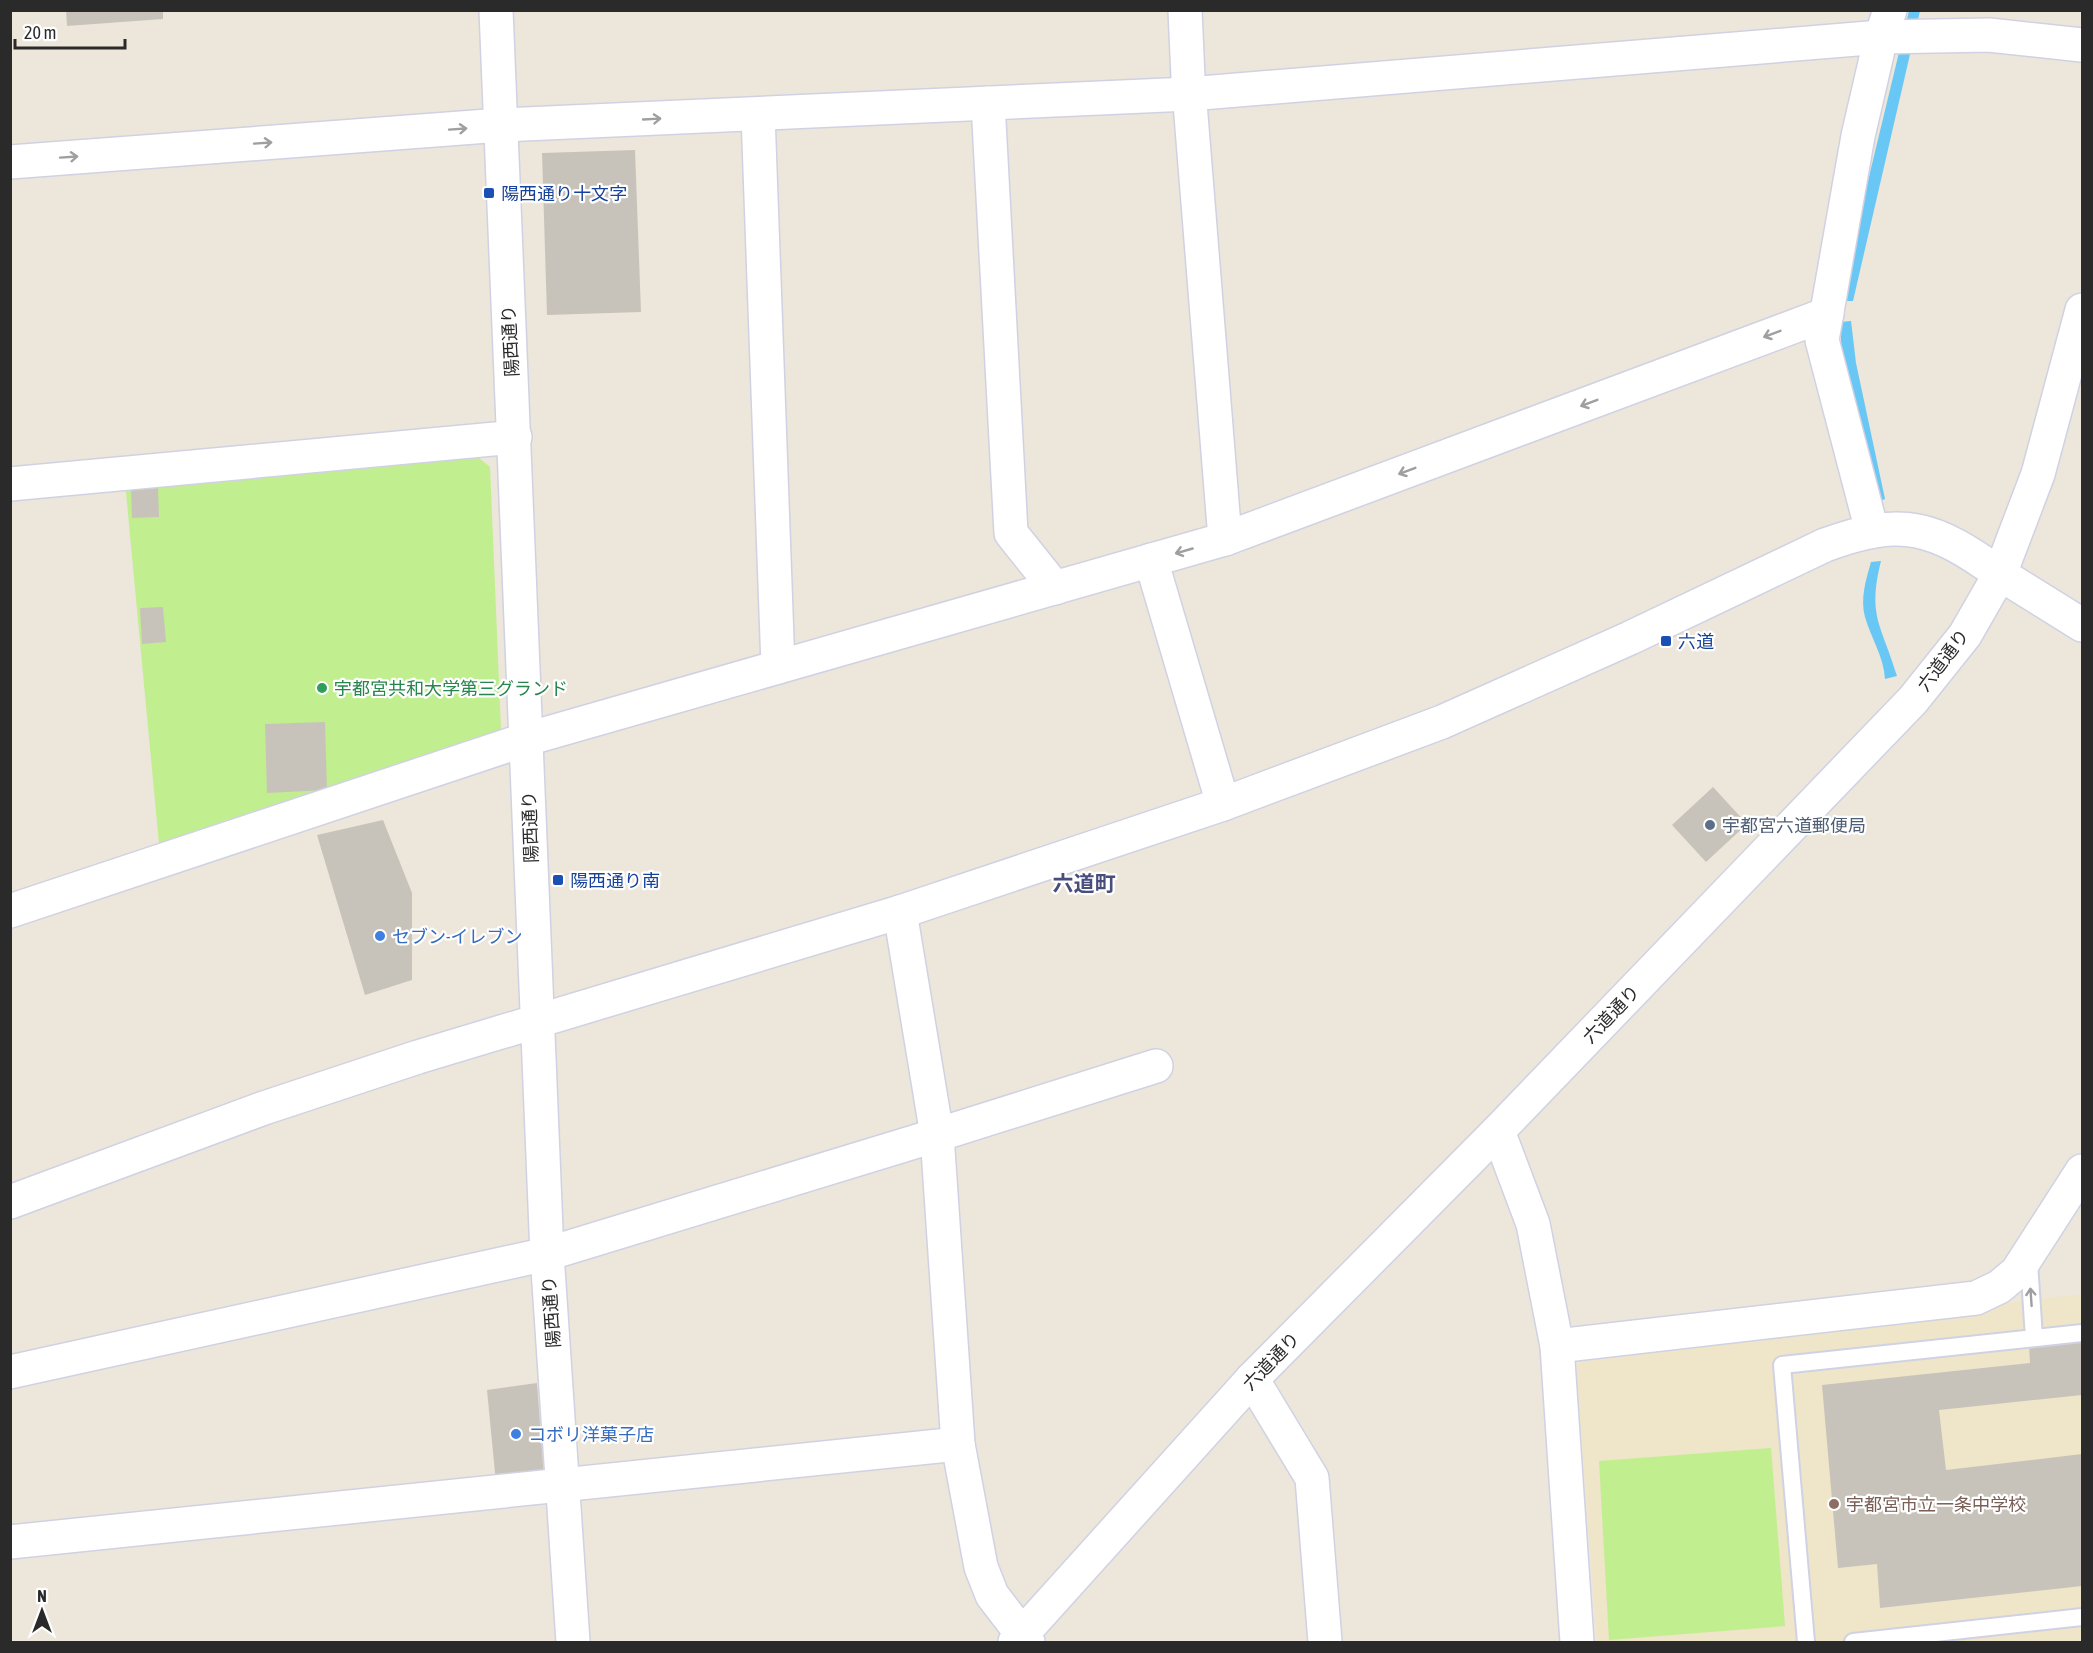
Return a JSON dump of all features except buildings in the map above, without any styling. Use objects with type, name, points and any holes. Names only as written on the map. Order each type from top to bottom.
[{"type":"street","name":"陽西通り","points":[[496,10],[547,1254],[565,1487],[573,1642]]},
{"type":"street","points":[[1185,10],[1189,94],[1225,539]]},
{"type":"street","points":[[10,162],[501,125],[1189,94],[1885,24],[2082,45]]},
{"type":"street","points":[[1872,531],[1822,339],[1857,136],[1885,24]]},
{"type":"street","points":[[988,104],[1011,533],[1055,588]]},
{"type":"street","points":[[758,114],[778,667]]},
{"type":"street","name":"六道通り","points":[[1022,1640],[1252,1379],[1498,1131],[1914,700],[1965,634],[2000,574],[2038,474],[2082,310]]},
{"type":"street","points":[[10,911],[527,739],[1225,539],[1827,314]]},
{"type":"street","points":[[10,484],[515,437]]},
{"type":"street","points":[[10,1202],[264,1108],[538,1020],[900,912],[1223,804],[1442,722],[1630,638],[1825,544],[1872,531],[1906,528],[1940,536],[2082,625]]},
{"type":"street","points":[[1151,560],[1223,804]]},
{"type":"street","points":[[900,912],[937,1135],[958,1444],[981,1567],[992,1595],[1022,1640]]},
{"type":"street","points":[[10,1372],[547,1254],[1156,1066]]},
{"type":"street","points":[[1498,1131],[1533,1224],[1557,1346],[1577,1642]]},
{"type":"street","points":[[1557,1346],[1976,1298],[1999,1287],[2017,1272],[2082,1171]]},
{"type":"street","points":[[1252,1379],[1312,1478],[1326,1642]]},
{"type":"street","points":[[10,1542],[565,1487],[958,1444]]},
{"type":"lane","points":[[2028,1255],[2034,1338]]},
{"type":"lane","points":[[1806,1642],[1782,1365],[2082,1333]]},
{"type":"lane","points":[[1852,1642],[2082,1617]]},
{"type":"shaded area","name":"宇都宮市立一条中学校","points":[[2082,1294],[2082,1642],[1597,1642],[1576,1366],[1588,1354]]},
{"type":"green space","name":"宇都宮共和大学第三グランド","points":[[479,458],[490,467],[501,729],[493,741],[159,844],[125,482]]},
{"type":"green space","points":[[1771,1448],[1785,1626],[1609,1640],[1599,1461]]},
{"type":"water","points":[[1909,11],[1920,11],[1853,301],[1839,301]]},
{"type":"water","points":[[1851,321],[1856,363],[1885,499],[1874,503],[1842,356],[1840,322]]},
{"type":"water","points":[[1881,561],[1875,595],[1876,609],[1897,676],[1885,679],[1880,655],[1865,617],[1863,603],[1871,562]]},
{"type":"place","name":"陽西通り十文字","points":[[489,193]]},
{"type":"place","name":"六道","points":[[1666,641]]},
{"type":"place","name":"宇都宮共和大学第三グランド","points":[[322,688]]},
{"type":"place","name":"宇都宮六道郵便局","points":[[1710,825]]},
{"type":"place","name":"陽西通り南","points":[[558,880]]},
{"type":"place","name":"セブン-イレブン","points":[[380,936]]},
{"type":"place","name":"コボリ洋菓子店","points":[[516,1434]]},
{"type":"place","name":"宇都宮市立一条中学校","points":[[1834,1504]]},
{"type":"district","name":"六道町","points":[[1084,883]]}]
